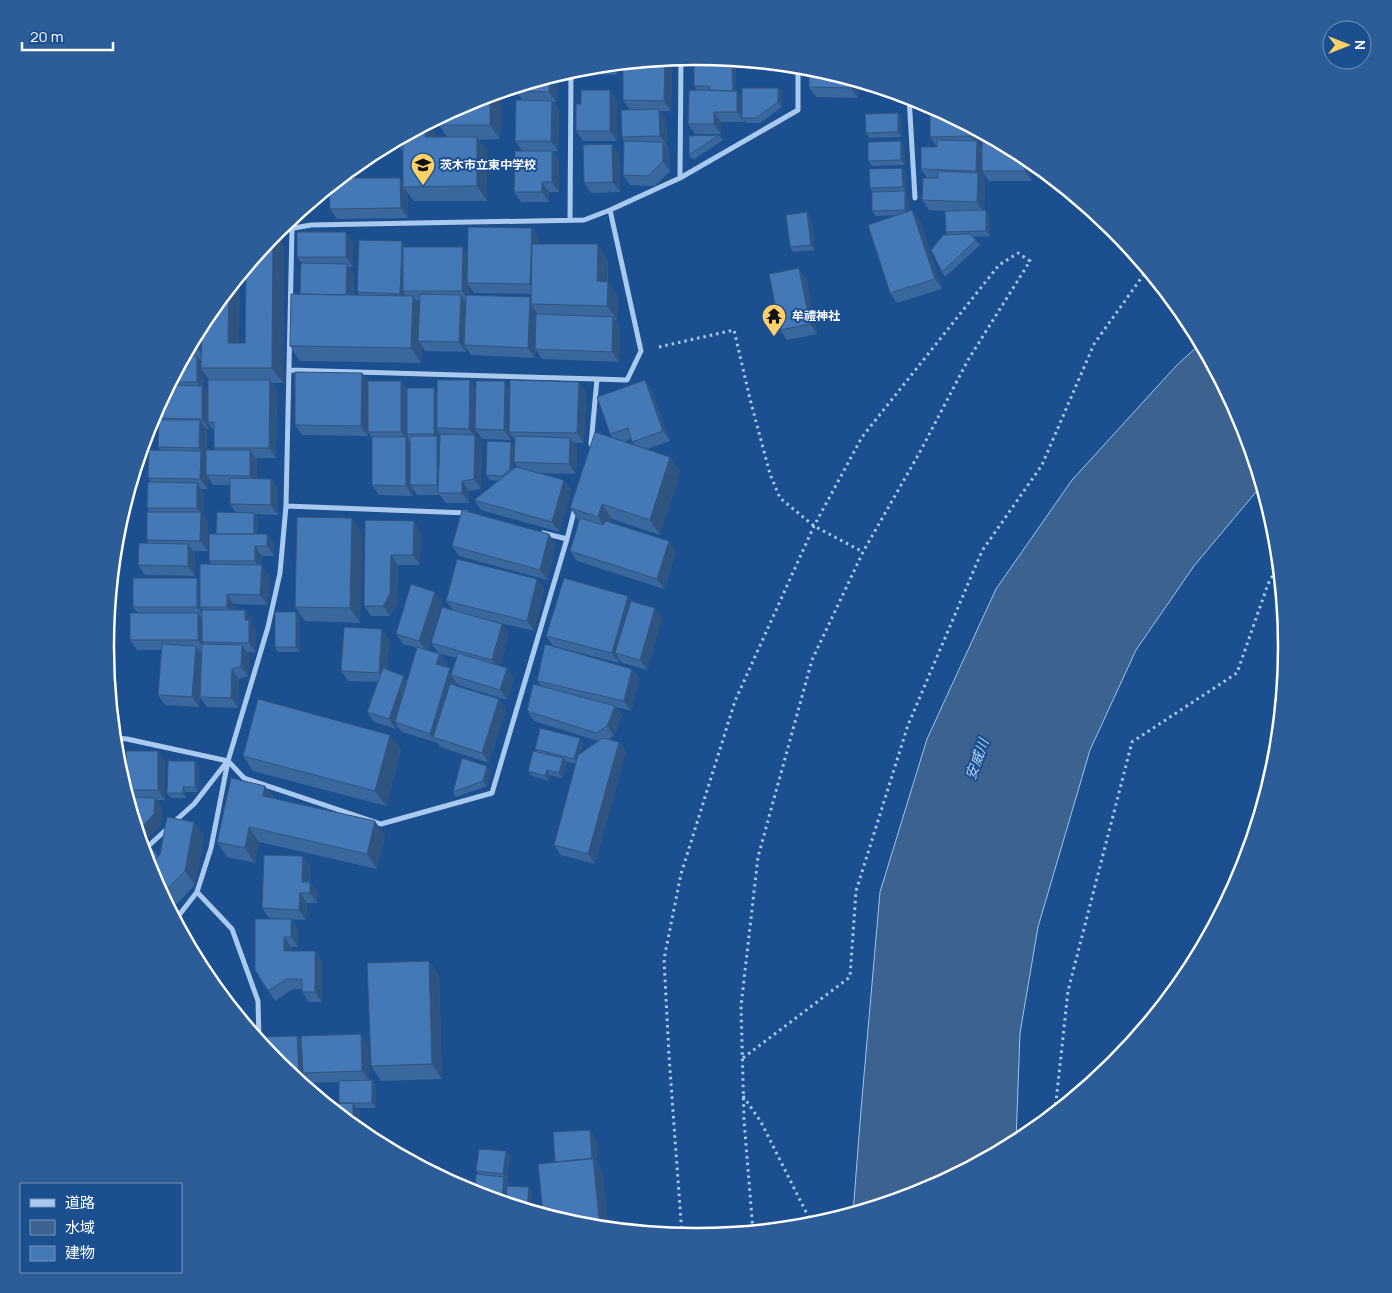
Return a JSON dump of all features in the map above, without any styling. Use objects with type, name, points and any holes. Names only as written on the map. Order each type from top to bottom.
[{"type":"street","points":[[680,65],[680,178]]},
{"type":"street","points":[[293,228],[584,220],[680,178],[798,110],[798,74]]},
{"type":"street","points":[[570,220],[571,79]]},
{"type":"street","points":[[910,106],[915,198]]},
{"type":"street","points":[[289,370],[627,380],[641,351],[610,210]]},
{"type":"street","points":[[180,914],[197,892],[211,848],[228,761],[268,627],[280,573],[286,506],[292,229]]},
{"type":"street","points":[[590,448],[593,438],[597,379]]},
{"type":"street","points":[[122,739],[228,761],[244,778],[381,824],[492,793],[576,503]]},
{"type":"street","points":[[286,506],[464,512],[474,515]]},
{"type":"street","points":[[539,532],[567,539]]},
{"type":"street","points":[[150,845],[194,804],[228,761]]},
{"type":"street","points":[[197,892],[232,929],[258,1001],[259,1030]]},
{"type":"path","points":[[681,1228],[664,959],[681,874],[736,701],[814,526],[862,437],[999,265],[1018,253],[1030,261],[968,360],[921,450],[863,552],[812,660],[758,857],[741,1006],[744,1120],[753,1225]]},
{"type":"path","points":[[742,1058],[850,977],[856,891],[908,725],[982,551],[1042,465],[1094,344],[1143,276]]},
{"type":"path","points":[[641,351],[734,330],[770,474],[780,498],[814,526],[863,552]]},
{"type":"path","points":[[1057,1102],[1068,991],[1132,742],[1237,673],[1268,584],[1273,574]]},
{"type":"path","points":[[743,1095],[761,1122],[809,1217]]},
{"type":"water","name":"安威川","points":[[1195,348],[1218,389],[1247,460],[1257,491],[1194,566],[1136,650],[1090,750],[1038,927],[1020,1033],[1016,1132],[987,1150],[919,1184],[854,1206],[880,892],[927,739],[996,589],[1072,480],[1176,366]]},
{"type":"building","points":[[694,65],[732,66],[733,91],[710,90],[710,86],[694,86]]},
{"type":"building","points":[[665,66],[664,101],[623,100],[623,70]]},
{"type":"building","points":[[809,76],[851,86],[851,88],[809,87]]},
{"type":"building","points":[[550,84],[549,92],[525,91]]},
{"type":"building","points":[[742,88],[778,88],[778,102],[756,118],[742,118]]},
{"type":"building","points":[[581,90],[610,90],[610,131],[576,131],[576,104],[581,104]]},
{"type":"building","points":[[689,90],[737,91],[737,112],[714,112],[714,124],[688,124]]},
{"type":"building","points":[[516,100],[552,101],[551,141],[515,141]]},
{"type":"building","points":[[490,103],[490,125],[439,125]]},
{"type":"building","points":[[659,109],[660,136],[622,137],[621,110]]},
{"type":"building","points":[[898,113],[898,132],[866,133],[865,114]]},
{"type":"building","points":[[930,114],[972,135],[972,136],[930,137]]},
{"type":"building","points":[[425,132],[425,137],[477,137],[477,186],[403,187],[403,144]]},
{"type":"building","points":[[719,135],[689,155],[689,136]]},
{"type":"building","points":[[937,140],[977,141],[976,171],[921,169],[921,147],[937,147]]},
{"type":"building","points":[[982,140],[1025,167],[1025,171],[982,171]]},
{"type":"building","points":[[624,141],[663,142],[663,161],[648,176],[623,175]]},
{"type":"building","points":[[901,141],[901,160],[868,161],[868,142]]},
{"type":"building","points":[[612,144],[613,182],[584,183],[583,145]]},
{"type":"building","points":[[515,151],[552,151],[552,182],[542,182],[542,192],[514,192]]},
{"type":"building","points":[[902,168],[903,187],[870,188],[869,169]]},
{"type":"building","points":[[938,171],[978,173],[977,202],[922,200],[923,178],[938,178]]},
{"type":"building","points":[[352,178],[400,178],[401,208],[330,209],[329,195]]},
{"type":"building","points":[[905,191],[905,210],[872,211],[872,192]]},
{"type":"building","points":[[912,210],[935,279],[890,293],[868,225]]},
{"type":"building","points":[[986,210],[986,231],[946,232],[945,211]]},
{"type":"building","points":[[807,212],[811,245],[790,247],[786,215]]},
{"type":"building","points":[[468,227],[532,228],[530,284],[467,283]]},
{"type":"building","points":[[297,232],[346,232],[346,257],[297,257]]},
{"type":"building","points":[[970,234],[976,240],[942,272],[931,250],[943,235]]},
{"type":"building","points":[[359,240],[402,241],[400,294],[357,292]]},
{"type":"building","points":[[532,244],[598,244],[597,281],[608,282],[607,306],[531,304]]},
{"type":"building","points":[[403,247],[463,247],[462,291],[403,291]]},
{"type":"building","points":[[273,248],[272,368],[201,368],[202,341],[229,301],[228,343],[245,343],[246,279]]},
{"type":"building","points":[[301,263],[347,264],[346,295],[300,294]]},
{"type":"building","points":[[799,268],[810,324],[780,330],[769,274]]},
{"type":"building","points":[[291,294],[413,296],[411,348],[290,346]]},
{"type":"building","points":[[420,294],[461,295],[459,342],[418,341]]},
{"type":"building","points":[[466,295],[530,297],[528,348],[464,345]]},
{"type":"building","points":[[536,314],[613,317],[612,352],[535,349]]},
{"type":"building","points":[[192,356],[197,356],[197,382],[178,382]]},
{"type":"building","points":[[295,372],[362,373],[361,426],[295,425]]},
{"type":"building","points":[[208,380],[270,380],[269,448],[214,448],[214,422],[208,422]]},
{"type":"building","points":[[437,380],[470,380],[469,429],[437,428]]},
{"type":"building","points":[[510,380],[579,382],[577,433],[509,432]]},
{"type":"building","points":[[645,380],[663,431],[632,442],[628,428],[610,434],[597,397]]},
{"type":"building","points":[[368,381],[401,381],[401,432],[368,432]]},
{"type":"building","points":[[476,381],[505,381],[504,430],[475,429]]},
{"type":"building","points":[[176,385],[202,386],[202,419],[161,418]]},
{"type":"building","points":[[407,388],[434,388],[434,434],[407,434]]},
{"type":"building","points":[[161,420],[200,420],[199,448],[158,447]]},
{"type":"building","points":[[595,432],[670,457],[650,520],[602,504],[598,517],[570,508]]},
{"type":"building","points":[[440,434],[475,435],[474,479],[462,481],[462,493],[438,493]]},
{"type":"building","points":[[410,436],[437,436],[437,485],[410,485]]},
{"type":"building","points":[[515,436],[570,438],[569,464],[514,462]]},
{"type":"building","points":[[372,437],[406,437],[406,486],[372,485]]},
{"type":"building","points":[[487,441],[511,442],[510,469],[502,476],[486,475]]},
{"type":"building","points":[[149,450],[201,451],[200,479],[148,478]]},
{"type":"building","points":[[206,450],[250,450],[250,476],[206,475]]},
{"type":"building","points":[[516,467],[564,480],[552,522],[474,500]]},
{"type":"building","points":[[230,478],[271,479],[271,505],[230,504]]},
{"type":"building","points":[[148,482],[197,483],[197,508],[147,508]]},
{"type":"building","points":[[462,510],[549,534],[540,570],[452,546]]},
{"type":"building","points":[[147,512],[201,512],[200,541],[147,540]]},
{"type":"building","points":[[217,512],[254,513],[254,534],[216,534]]},
{"type":"building","points":[[297,517],[352,518],[350,608],[295,607]]},
{"type":"building","points":[[580,518],[603,525],[606,521],[669,541],[657,579],[570,551]]},
{"type":"building","points":[[365,520],[414,521],[413,555],[391,555],[390,594],[383,606],[364,606]]},
{"type":"building","points":[[209,534],[267,534],[267,546],[255,546],[255,561],[209,561]]},
{"type":"building","points":[[139,543],[188,544],[188,566],[138,565]]},
{"type":"building","points":[[457,559],[537,579],[527,621],[446,601]]},
{"type":"building","points":[[200,564],[262,565],[260,595],[227,594],[227,607],[200,607]]},
{"type":"building","points":[[133,578],[197,578],[197,607],[133,607]]},
{"type":"building","points":[[564,578],[628,596],[612,653],[546,636]]},
{"type":"building","points":[[411,584],[435,592],[419,641],[396,634]]},
{"type":"building","points":[[631,601],[655,608],[640,660],[615,653]]},
{"type":"building","points":[[442,607],[502,624],[492,660],[431,643]]},
{"type":"building","points":[[202,610],[245,610],[245,620],[249,620],[249,643],[202,642]]},
{"type":"building","points":[[275,612],[296,612],[296,647],[275,647]]},
{"type":"building","points":[[130,613],[198,613],[198,640],[130,640]]},
{"type":"building","points":[[344,627],[382,629],[379,673],[341,671]]},
{"type":"building","points":[[162,644],[196,646],[192,697],[158,695]]},
{"type":"building","points":[[202,644],[242,645],[241,666],[232,669],[231,698],[200,697]]},
{"type":"building","points":[[545,644],[632,669],[624,701],[537,681]]},
{"type":"building","points":[[417,647],[440,654],[436,664],[450,668],[430,734],[395,722]]},
{"type":"building","points":[[458,653],[507,668],[500,690],[451,675]]},
{"type":"building","points":[[383,668],[404,676],[389,719],[367,712]]},
{"type":"building","points":[[450,684],[499,699],[482,753],[433,737]]},
{"type":"building","points":[[533,684],[615,706],[607,726],[596,733],[527,711]]},
{"type":"building","points":[[258,699],[390,735],[375,791],[243,756]]},
{"type":"building","points":[[540,728],[580,738],[574,759],[535,749]]},
{"type":"building","points":[[603,738],[619,742],[588,854],[554,845],[578,755]]},
{"type":"building","points":[[126,751],[158,751],[158,790],[132,790]]},
{"type":"building","points":[[533,751],[563,758],[559,773],[547,770],[545,776],[528,771]]},
{"type":"building","points":[[462,758],[487,766],[483,781],[453,792]]},
{"type":"building","points":[[168,761],[195,761],[195,787],[183,787],[183,793],[167,793]]},
{"type":"building","points":[[231,778],[265,786],[263,796],[375,821],[367,854],[249,827],[245,848],[217,842]]},
{"type":"building","points":[[134,797],[155,798],[154,814],[143,826]]},
{"type":"building","points":[[167,817],[194,822],[185,871],[167,889],[155,859],[160,854]]},
{"type":"building","points":[[150,847],[158,856],[155,859]]},
{"type":"building","points":[[264,855],[303,856],[302,882],[310,882],[310,893],[300,893],[299,910],[262,908]]},
{"type":"building","points":[[255,919],[291,919],[291,937],[284,937],[284,951],[315,951],[315,992],[302,992],[302,979],[286,979],[268,991],[255,970]]},
{"type":"building","points":[[429,961],[432,1064],[371,1066],[367,963]]},
{"type":"building","points":[[361,1034],[362,1071],[303,1073],[301,1036]]},
{"type":"building","points":[[297,1036],[299,1071],[285,1058],[265,1037]]},
{"type":"building","points":[[372,1080],[372,1103],[339,1103],[339,1081]]},
{"type":"building","points":[[353,1103],[353,1116],[342,1108],[337,1104]]},
{"type":"building","points":[[590,1130],[592,1159],[555,1162],[553,1132]]},
{"type":"building","points":[[479,1149],[506,1151],[503,1174],[476,1171]]},
{"type":"building","points":[[593,1158],[599,1220],[542,1207],[538,1164]]},
{"type":"building","points":[[476,1174],[504,1177],[503,1195],[475,1185]]},
{"type":"building","points":[[507,1186],[529,1187],[528,1203],[506,1196]]},
{"type":"place","name":"茨木市立東中学校","points":[[423,186]]},
{"type":"place","name":"牟禮神社","points":[[774,337]]}]
